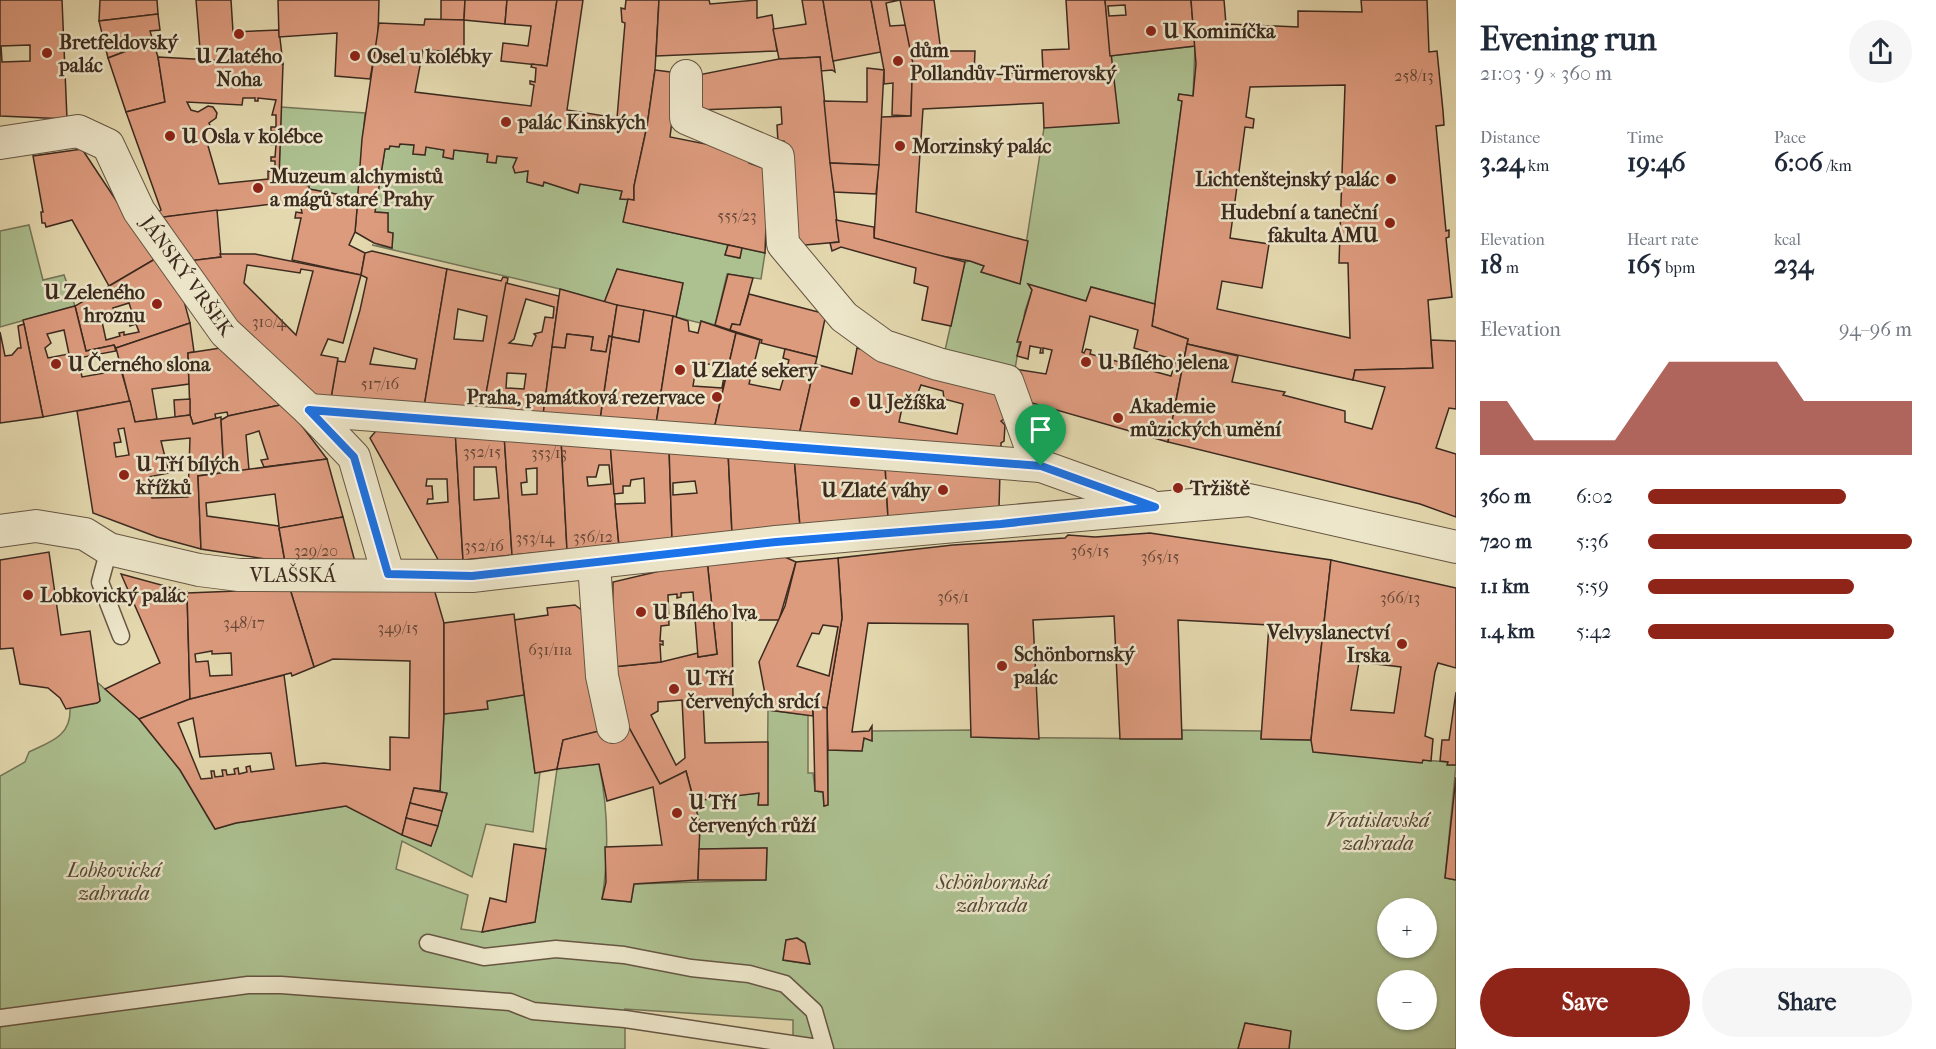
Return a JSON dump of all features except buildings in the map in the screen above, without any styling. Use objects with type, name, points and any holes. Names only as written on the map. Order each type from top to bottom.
[{"type":"street","points":[[686,76],[686,118],[778,157],[783,244],[844,317],[884,346],[938,364],[1007,381],[1029,442],[1041,466]]},
{"type":"street","name":"JÁNSKÝ VRŠEK","points":[[1,142],[78,131],[108,145],[139,211],[225,332],[309,410],[354,457],[388,574]]},
{"type":"street","points":[[309,410],[1041,466],[1155,507],[1248,501],[1456,547]]},
{"type":"street","name":"VLAŠSKÁ","points":[[0,531],[36,526],[85,534],[109,549],[199,570],[239,575],[472,576],[776,542],[1001,524],[1155,507]]},
{"type":"street","points":[[594,564],[602,676],[613,727]]},
{"type":"lane","points":[[109,549],[100,582],[121,636]]},
{"type":"lane","points":[[0,1018],[248,985],[281,985],[510,1002],[533,1011],[625,1019],[825,1049],[814,1011],[785,984],[749,974],[692,968],[624,955],[556,949],[484,957],[428,943]]},
{"type":"green space","points":[[1195,46],[1193,96],[1179,94],[1178,100],[1182,101],[1155,304],[1091,287],[1086,301],[1031,287],[1015,369],[943,359],[965,262],[970,261],[984,266],[981,272],[1020,283],[1044,128],[1110,56]]},
{"type":"green space","points":[[281,107],[365,113],[358,198],[309,189],[308,185],[279,178]]},
{"type":"green space","points":[[400,144],[414,145],[413,154],[425,155],[426,147],[444,150],[443,157],[452,159],[454,150],[488,154],[487,162],[496,163],[497,156],[517,158],[513,167],[515,172],[528,171],[527,182],[542,186],[544,182],[578,193],[580,184],[622,191],[620,199],[628,199],[624,222],[728,245],[725,255],[739,258],[742,248],[765,253],[761,279],[727,274],[715,325],[676,317],[683,283],[617,269],[604,303],[560,289],[372,245],[392,248],[393,233],[388,232],[388,213],[375,212],[385,149],[389,149],[390,146],[399,147]]},
{"type":"green space","points":[[29,225],[43,280],[64,275],[75,306],[0,327],[0,231]]},
{"type":"green space","points":[[97,682],[139,719],[180,770],[215,829],[236,823],[346,806],[431,846],[447,794],[440,791],[444,714],[487,709],[487,701],[524,695],[535,773],[540,772],[533,832],[486,824],[472,877],[402,841],[396,869],[468,895],[461,929],[482,932],[535,922],[557,769],[599,764],[606,832],[606,866],[602,899],[631,902],[634,884],[766,880],[767,848],[699,849],[700,824],[694,801],[759,793],[759,805],[767,805],[768,710],[808,715],[808,773],[813,773],[815,791],[823,792],[824,806],[828,805],[828,750],[862,751],[864,738],[872,741],[872,731],[971,730],[971,737],[1182,739],[1182,730],[1261,731],[1261,739],[1313,740],[1423,760],[1448,762],[1448,765],[1456,765],[1445,878],[1456,880],[1456,1049],[1289,1049],[1290,1031],[1246,1023],[1238,1049],[793,1049],[793,1020],[625,1009],[625,1049],[0,1049],[0,776],[25,762],[29,752],[58,737],[67,725],[70,707],[97,703],[100,700]],"holes":[[[797,938],[805,943],[809,964],[783,960],[786,940]]]},
{"type":"place","name":"U Kominíčka","points":[[1151,31]]},
{"type":"place","name":"U Zlatého Noha","points":[[239,34]]},
{"type":"place","name":"Bretfeldovský palác","points":[[47,53]]},
{"type":"place","name":"Osel u kolébky","points":[[355,56]]},
{"type":"place","name":"dům Pollandův-Türmerovský","points":[[898,61]]},
{"type":"place","name":"palác Kinských","points":[[506,122]]},
{"type":"place","name":"U Osla v kolébce","points":[[170,136]]},
{"type":"place","name":"Morzinský palác","points":[[900,146]]},
{"type":"place","name":"Lichtenštejnský palác","points":[[1391,179]]},
{"type":"place","name":"Muzeum alchymistů a mágů staré Prahy","points":[[258,188]]},
{"type":"place","name":"Hudební a taneční fakulta AMU","points":[[1390,223]]},
{"type":"place","name":"U Zeleného hroznu","points":[[157,304]]},
{"type":"place","name":"U Bílého jelena","points":[[1086,362]]},
{"type":"place","name":"U Černého slona","points":[[56,364]]},
{"type":"place","name":"U Zlaté sekery","points":[[680,370]]},
{"type":"place","name":"Praha, památková rezervace","points":[[717,397]]},
{"type":"place","name":"U Ježíška","points":[[855,402]]},
{"type":"place","name":"Akademie můzických umění","points":[[1118,418]]},
{"type":"place","name":"U Tří bílých křížků","points":[[124,475]]},
{"type":"place","name":"Tržiště","points":[[1178,488]]},
{"type":"place","name":"U Zlaté váhy","points":[[943,490]]},
{"type":"place","name":"Lobkovický palác","points":[[28,595]]},
{"type":"place","name":"U Bílého lva","points":[[641,612]]},
{"type":"place","name":"Velvyslanectví Irska","points":[[1402,644]]},
{"type":"place","name":"Schönbornský palác","points":[[1002,666]]},
{"type":"place","name":"U Tří červených srdcí","points":[[674,689]]},
{"type":"place","name":"U Tří červených růží","points":[[677,813]]},
{"type":"route","points":[[309,410],[989,461],[1041,466],[1155,507],[1001,524],[776,542],[472,576],[388,574],[354,457],[309,410]]},
{"type":"park label","name":"Vratislavská zahrada","points":[[1378,832]]},
{"type":"park label","name":"Lobkovická zahrada","points":[[114,882]]},
{"type":"park label","name":"Schönbornská zahrada","points":[[992,894]]}]
